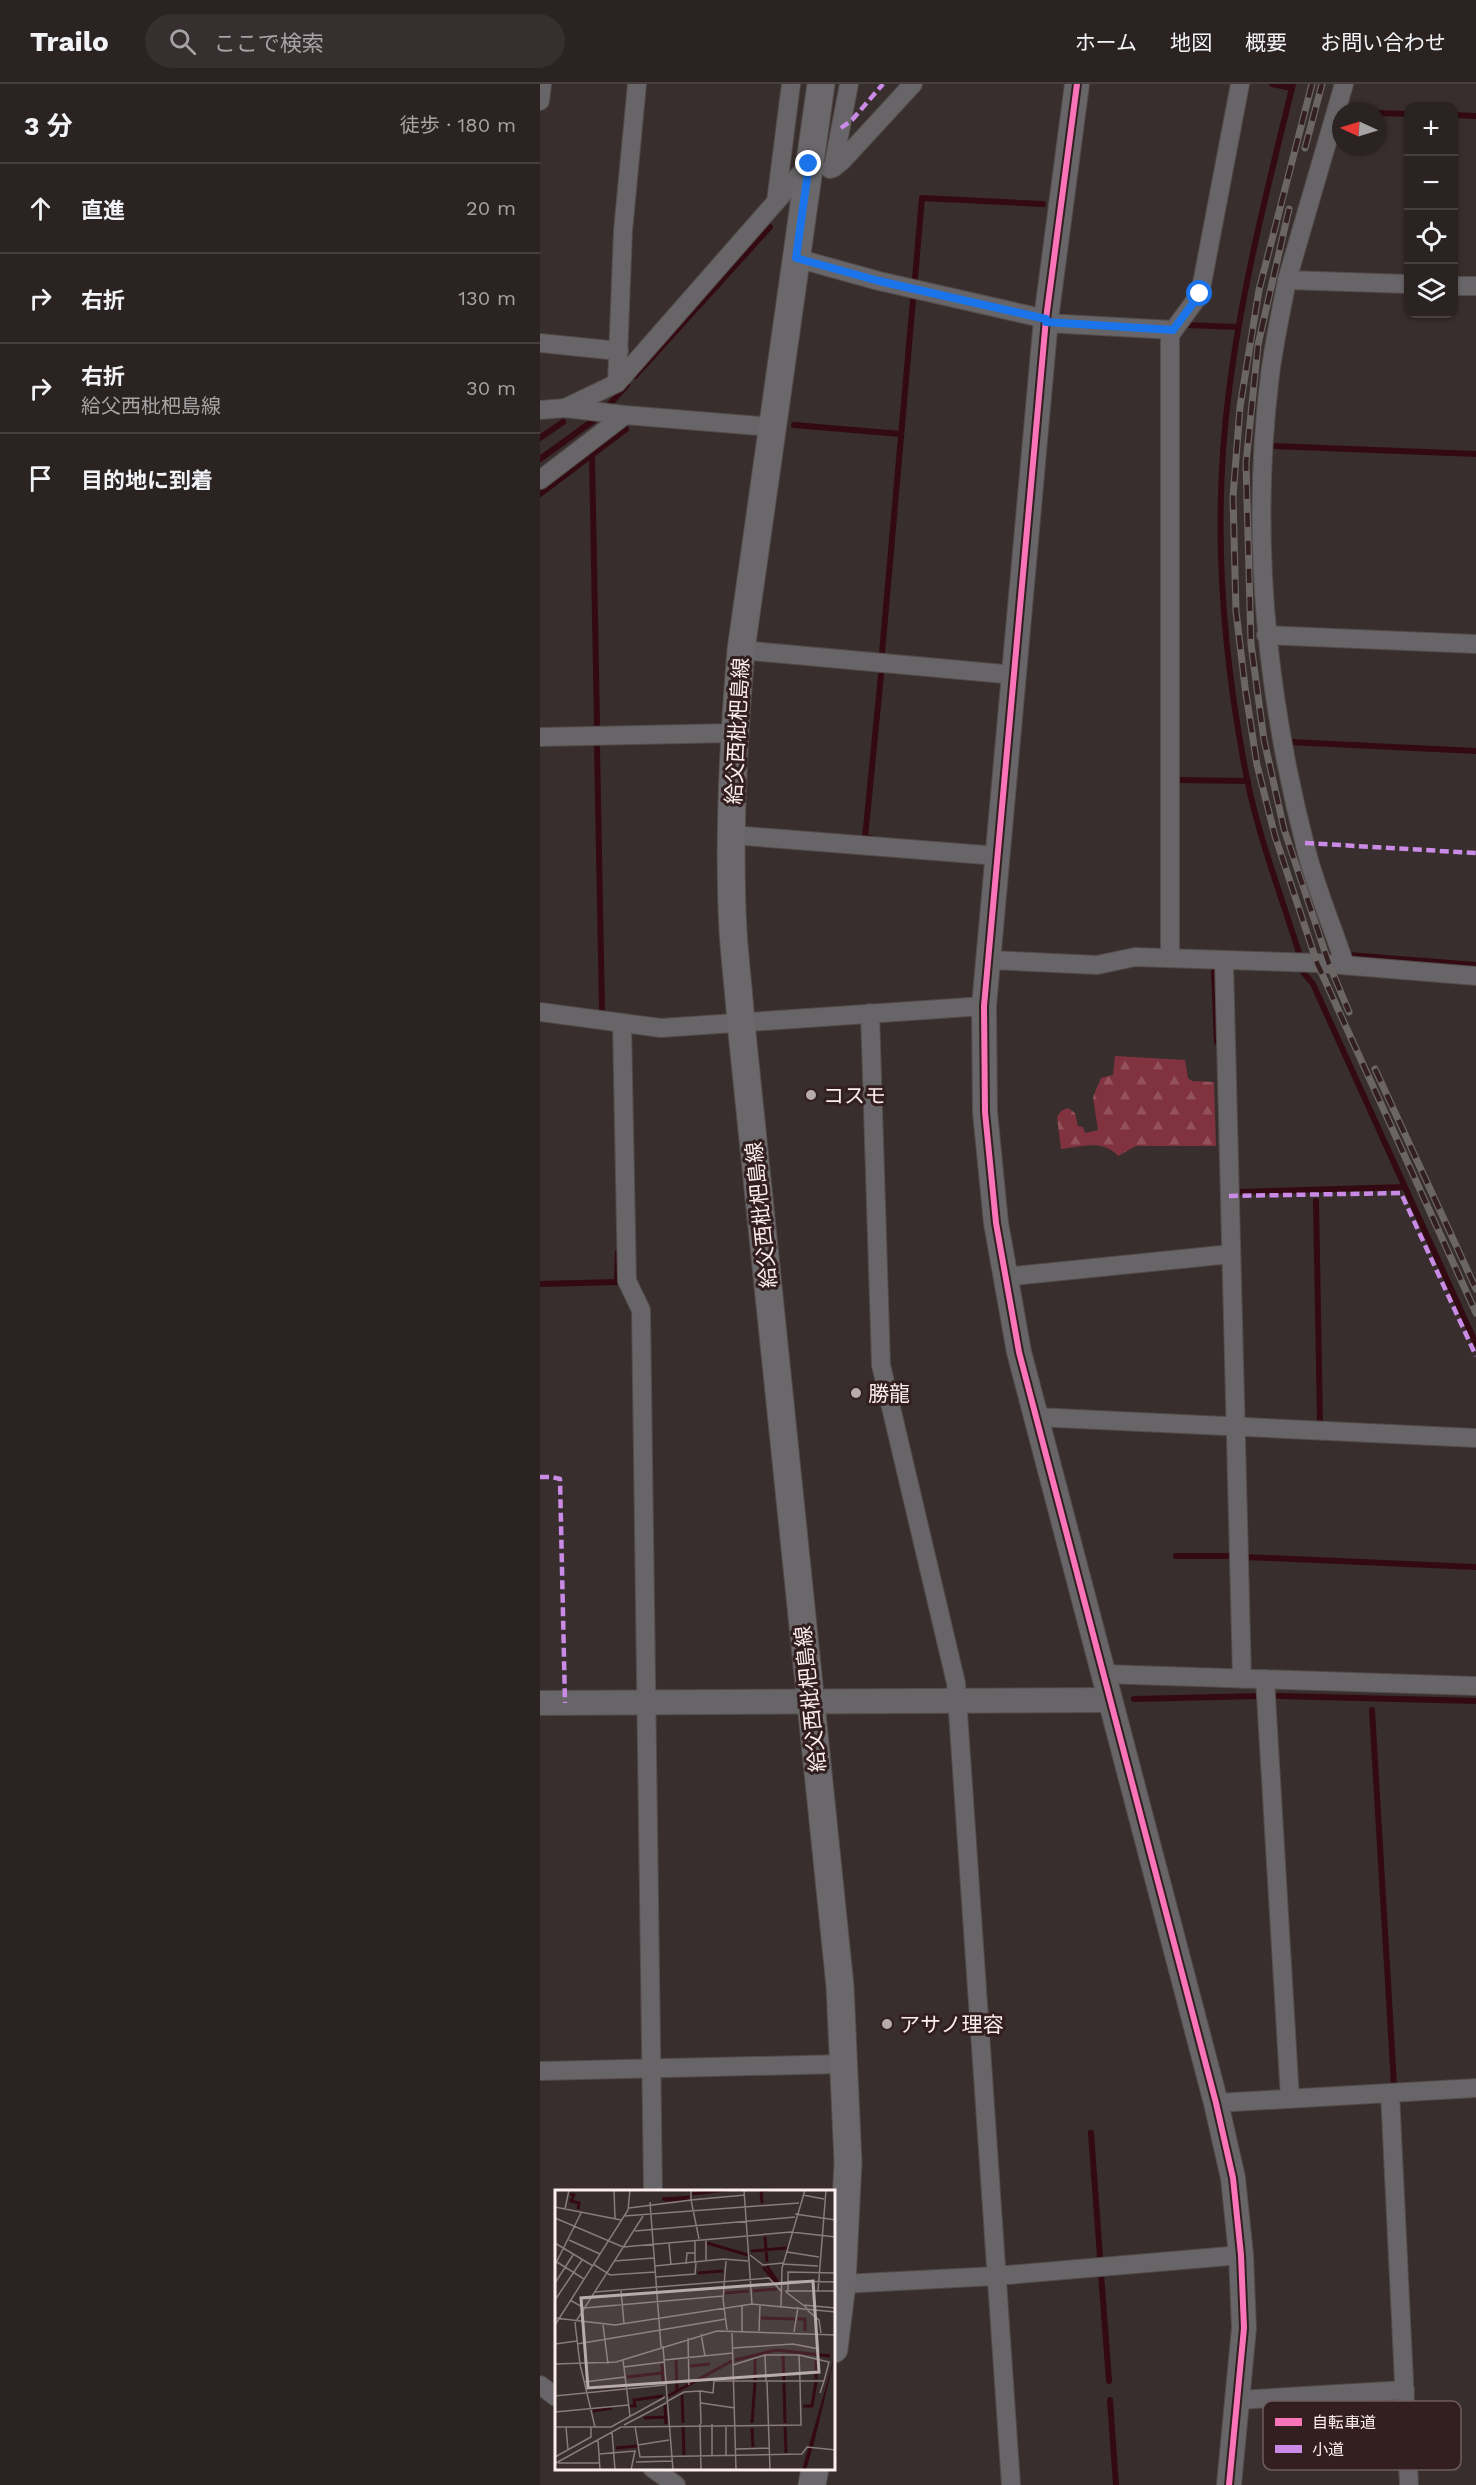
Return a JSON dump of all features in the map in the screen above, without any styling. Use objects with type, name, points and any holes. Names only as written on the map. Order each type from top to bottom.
[{"type":"main road","name":"給父西枇杷島線","points":[[821,84],[817,169],[796,258],[741,650],[734,733],[732,835],[733,932],[741,1023],[840,1986],[848,2163],[842,2284],[836,2333]]},
{"type":"main road","points":[[812,2485],[815,2470]]},
{"type":"street","points":[[540,101],[542,84]]},
{"type":"street","points":[[618,383],[623,231],[637,84]]},
{"type":"street","points":[[776,202],[791,84]]},
{"type":"street","points":[[817,169],[849,84]]},
{"type":"street","points":[[566,408],[618,383],[776,202],[817,169],[842,161],[913,84]]},
{"type":"street","points":[[1077,84],[1046,321],[984,1006],[985,1112],[996,1223],[1019,1352],[1216,2103],[1233,2178],[1241,2255],[1244,2328],[1239,2400],[1229,2485]]},
{"type":"street","points":[[1170,958],[1170,335],[1200,294],[1240,84]]},
{"type":"street","points":[[1344,84],[1287,280],[1270,374],[1263,463],[1261,570],[1271,685],[1287,767],[1308,855],[1345,965]]},
{"type":"street","points":[[796,258],[879,281],[1046,321],[1173,330]]},
{"type":"street","points":[[1287,280],[1404,284]]},
{"type":"street","points":[[1458,286],[1476,286]]},
{"type":"street","points":[[540,343],[619,351]]},
{"type":"street","points":[[540,410],[566,408],[772,427]]},
{"type":"street","points":[[540,480],[625,415]]},
{"type":"street","points":[[1266,635],[1476,644]]},
{"type":"street","points":[[741,650],[1015,675]]},
{"type":"street","points":[[540,737],[734,733]]},
{"type":"street","points":[[732,835],[998,856]]},
{"type":"street","points":[[989,960],[1097,965],[1135,957],[1170,958],[1345,965],[1476,976]]},
{"type":"street","points":[[1224,961],[1242,1679]]},
{"type":"street","points":[[540,1012],[661,1028],[984,1006]]},
{"type":"street","points":[[870,1012],[881,1365],[956,1683],[1011,2485]]},
{"type":"street","points":[[622,1024],[627,1281],[641,1310],[653,2190]]},
{"type":"street","points":[[1004,1277],[1231,1254]]},
{"type":"street","points":[[1035,1418],[1476,1438]]},
{"type":"street","points":[[1103,1674],[1476,1686]]},
{"type":"street","points":[[1265,1679],[1290,2099]]},
{"type":"street","points":[[540,1703],[1109,1700]]},
{"type":"street","points":[[540,2071],[844,2064]]},
{"type":"street","points":[[1216,2103],[1476,2088]]},
{"type":"street","points":[[1390,2093],[1406,2401]]},
{"type":"street","points":[[842,2284],[996,2276],[1241,2255]]},
{"type":"street","points":[[540,2385],[555,2396]]},
{"type":"street","points":[[1239,2400],[1405,2390]]},
{"type":"street","points":[[1409,2470],[1410,2485]]},
{"type":"street","points":[[653,2473],[676,2485]]},
{"type":"green space","points":[[1115,1056],[1185,1060],[1188,1078],[1192,1081],[1214,1082],[1216,1146],[1136,1146],[1118,1156],[1105,1147],[1098,1146],[1061,1149],[1057,1117],[1061,1111],[1068,1108],[1075,1113],[1078,1126],[1083,1127],[1085,1133],[1098,1130],[1093,1097],[1101,1078],[1113,1075]]},
{"type":"waterway","points":[[1272,84],[1292,88]]},
{"type":"waterway","points":[[1293,84],[1256,237],[1234,352],[1224,439],[1221,537],[1226,634],[1238,731],[1252,801],[1264,845],[1299,953]]},
{"type":"waterway","points":[[1386,113],[1404,114]]},
{"type":"waterway","points":[[1458,115],[1476,116]]},
{"type":"waterway","points":[[915,278],[922,198],[1043,204]]},
{"type":"waterway","points":[[635,376],[770,227]]},
{"type":"waterway","points":[[882,653],[913,300]]},
{"type":"waterway","points":[[1186,325],[1238,327]]},
{"type":"waterway","points":[[609,405],[627,385]]},
{"type":"waterway","points":[[540,459],[594,420]]},
{"type":"waterway","points":[[540,438],[563,422]]},
{"type":"waterway","points":[[794,425],[901,434]]},
{"type":"waterway","points":[[540,494],[626,429]]},
{"type":"waterway","points":[[1273,446],[1476,454]]},
{"type":"waterway","points":[[592,456],[597,724]]},
{"type":"waterway","points":[[871,838],[865,838],[881,675]]},
{"type":"waterway","points":[[1290,742],[1476,751]]},
{"type":"waterway","points":[[597,747],[602,1010]]},
{"type":"waterway","points":[[1177,780],[1248,781]]},
{"type":"waterway","points":[[1349,955],[1476,965]]},
{"type":"waterway","points":[[1214,971],[1217,1042]]},
{"type":"waterway","points":[[1303,972],[1313,984],[1476,1344]]},
{"type":"waterway","points":[[1238,1192],[1404,1187]]},
{"type":"waterway","points":[[1316,1201],[1320,1423]]},
{"type":"waterway","points":[[540,1284],[617,1282],[618,1252]]},
{"type":"waterway","points":[[1176,1556],[1228,1556]]},
{"type":"waterway","points":[[1245,1557],[1476,1567]]},
{"type":"waterway","points":[[1134,1699],[1259,1696]]},
{"type":"waterway","points":[[1278,1696],[1476,1701]]},
{"type":"waterway","points":[[1372,1710],[1394,2085]]},
{"type":"waterway","points":[[1091,2133],[1100,2257]]},
{"type":"waterway","points":[[1101,2274],[1109,2381]]},
{"type":"waterway","points":[[1110,2400],[1116,2485]]},
{"type":"railway","points":[[1312,84],[1259,290],[1240,407],[1233,497],[1236,611],[1245,687],[1257,765],[1275,836],[1317,963],[1476,1313]]},
{"type":"railway","points":[[1305,148],[1322,84]]},
{"type":"railway","points":[[1289,209],[1258,345],[1246,463],[1251,644],[1264,740],[1284,829],[1329,964],[1349,1012]]},
{"type":"railway","points":[[1375,1069],[1476,1289]]},
{"type":"marked path","points":[[841,128],[852,120],[883,84]]},
{"type":"marked path","points":[[1305,843],[1476,853]]},
{"type":"marked path","points":[[1229,1196],[1401,1193],[1476,1356]]},
{"type":"marked path","points":[[540,1477],[560,1479],[565,1703]]},
{"type":"cycle path","points":[[1077,84],[1046,319],[984,1006],[985,1112],[996,1223],[1019,1352],[1216,2103],[1233,2178],[1241,2255],[1244,2328],[1229,2485]]},
{"type":"place","name":"コスモ","points":[[811,1095]]},
{"type":"place","name":"勝龍","points":[[856,1393]]},
{"type":"place","name":"アサノ理容","points":[[887,2024]]},
{"type":"route","points":[[809,164],[796,258],[879,281],[1046,319],[1046,322],[1173,330],[1200,294]]}]
